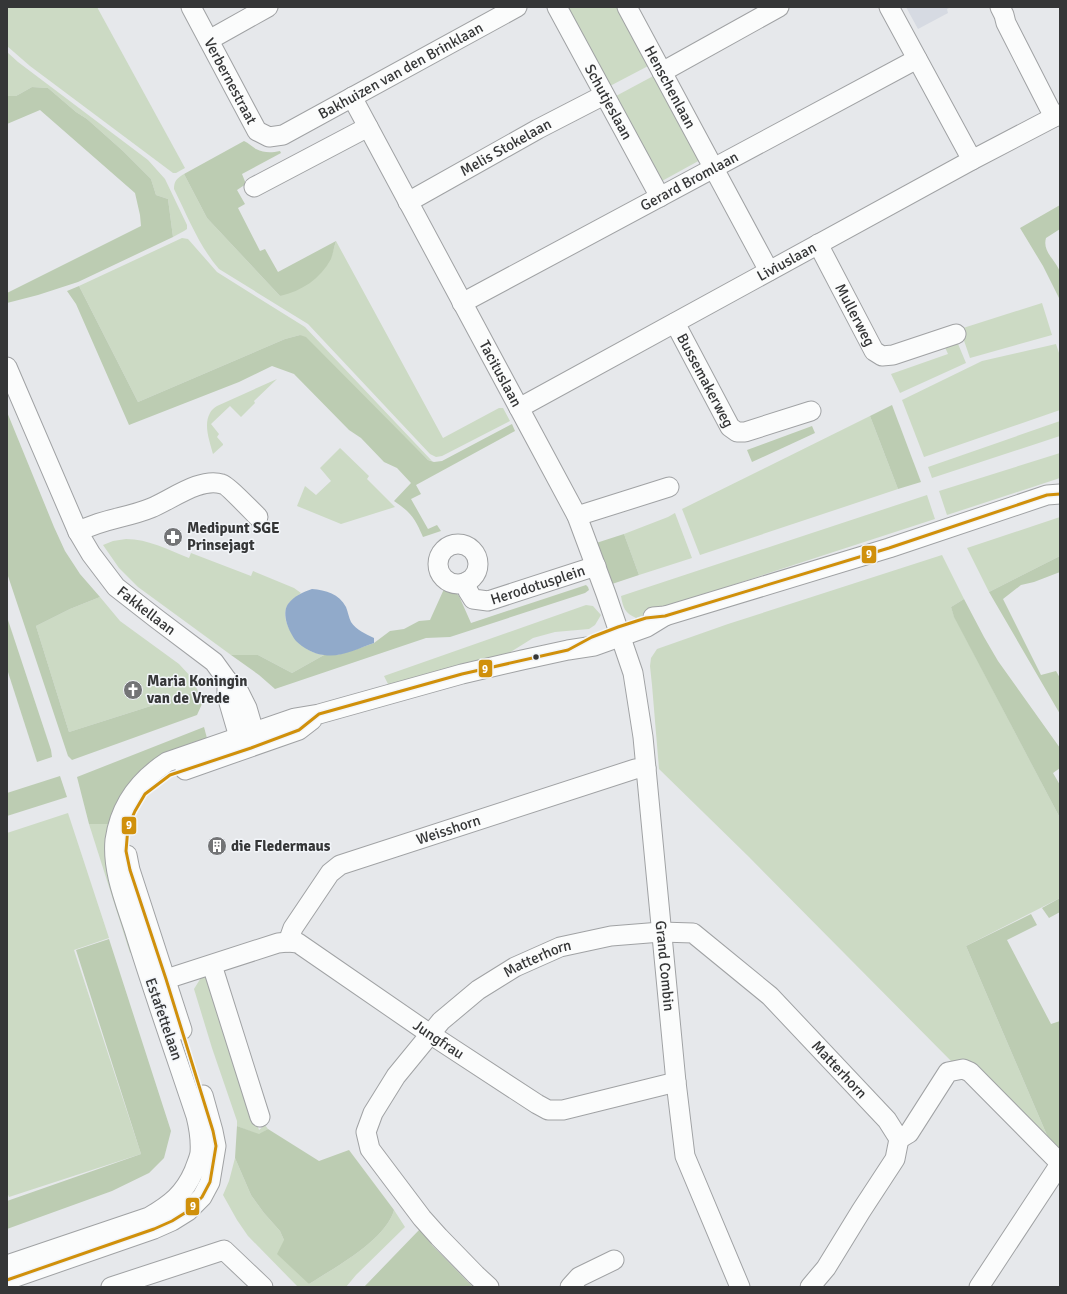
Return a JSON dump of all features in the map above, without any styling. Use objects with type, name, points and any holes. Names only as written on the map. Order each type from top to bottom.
[{"type":"street","name":"Verbernestraat","points":[[191,7],[258,130],[268,137],[283,135]]},
{"type":"street","points":[[209,40],[268,7]]},
{"type":"street","name":"Bakhuizen van den Brinklaan","points":[[283,135],[352,97],[491,13],[518,7]]},
{"type":"street","name":"Schutjeslaan","points":[[557,7],[660,197]]},
{"type":"street","name":"Henschenlaan","points":[[627,7],[769,271]]},
{"type":"street","points":[[662,72],[779,7]]},
{"type":"street","points":[[889,7],[972,160]]},
{"type":"street","name":"Liviuslaan","points":[[519,408],[1057,115],[1003,15],[995,22],[986,7]]},
{"type":"street","name":"Gerard Bromlaan","points":[[462,303],[917,59]]},
{"type":"street","name":"Melis Stokelaan","points":[[408,202],[538,129],[604,95]]},
{"type":"street","name":"Tacituslaan","points":[[352,97],[578,516],[620,632]]},
{"type":"street","points":[[254,187],[368,127]]},
{"type":"street","name":"Mullerweg","points":[[818,244],[874,351],[882,356],[893,355],[956,334]]},
{"type":"street","name":"Bussemakerweg","points":[[674,323],[730,427],[737,432],[745,432],[810,411]]},
{"type":"street","name":"Fakkellaan","points":[[7,367],[78,532],[91,554],[116,587],[214,662],[226,680],[227,696],[248,739]]},
{"type":"street","points":[[78,532],[89,525],[150,509],[201,484],[212,482],[224,484],[258,516]]},
{"type":"street","points":[[578,516],[669,487]]},
{"type":"street","name":"Estafettelaan","points":[[9,1276],[154,1229],[172,1221],[188,1211],[202,1197],[210,1182],[216,1146],[208,1112],[159,981],[126,851],[128,827],[135,811],[145,794],[170,775],[295,718],[320,714],[462,674],[568,650],[592,637],[620,632],[646,618],[665,616],[889,548],[1056,491]]},
{"type":"street","name":"Herodotusplein","points":[[466,582],[468,591],[473,599],[488,601],[596,566]]},
{"type":"street","name":"Grand Combin","points":[[620,632],[633,673],[643,737],[676,1082],[685,1156],[740,1287]]},
{"type":"street","name":"Weisshorn","points":[[288,942],[293,928],[330,873],[340,865],[635,769],[646,768]]},
{"type":"street","name":"Matterhorn","points":[[489,1287],[422,1218],[370,1149],[366,1132],[372,1113],[396,1076],[441,1021],[478,990],[515,967],[560,948],[611,936],[661,932],[693,933],[770,996],[887,1120],[899,1139]]},
{"type":"street","points":[[159,981],[278,943],[288,942]]},
{"type":"street","name":"Jungfrau","points":[[288,942],[298,943],[430,1034],[548,1110],[563,1110],[676,1082]]},
{"type":"street","points":[[212,965],[260,1117]]},
{"type":"street","points":[[810,1287],[826,1268],[895,1158],[899,1139],[909,1133],[948,1072],[963,1069],[970,1072],[1060,1164],[979,1287]]},
{"type":"street","points":[[111,1287],[224,1250],[263,1287]]},
{"type":"street","points":[[232,1258],[243,1287]]},
{"type":"street","points":[[570,1287],[579,1277],[614,1260]]},
{"type":"shaded area","points":[[906,7],[951,7],[947,9],[948,13],[918,29]]},
{"type":"green space","points":[[7,7],[97,7],[185,168],[173,173],[30,66],[7,46]]},
{"type":"green space","points":[[564,7],[620,7],[650,65],[610,86]]},
{"type":"green space","points":[[7,52],[18,62],[148,160],[165,179],[187,225],[187,229],[173,237],[168,199],[156,195],[151,179],[123,151],[87,119],[76,112],[48,88],[32,87],[16,96],[7,96]]},
{"type":"green space","points":[[657,74],[702,159],[662,181],[616,96]]},
{"type":"green space","points":[[32,87],[48,88],[76,112],[87,119],[123,151],[151,179],[156,195],[168,199],[173,237],[78,282],[7,303],[7,293],[141,226],[135,193],[40,110],[7,124],[7,96],[16,96]]},
{"type":"green space","points":[[244,141],[262,151],[280,151],[281,153],[242,174],[246,184],[237,190],[245,204],[238,208],[260,251],[265,249],[278,272],[336,241],[331,259],[321,273],[310,283],[288,294],[280,296],[207,218],[184,174]]},
{"type":"green space","points":[[184,174],[207,218],[280,296],[331,258],[336,241],[443,438],[499,408],[503,408],[510,421],[442,456],[436,457],[430,454],[308,324],[219,269],[200,241],[174,189],[176,180]]},
{"type":"green space","points":[[1060,205],[1060,229],[1046,238],[1045,243],[1048,252],[1061,275],[1060,300],[1043,266],[1020,228]]},
{"type":"green space","points":[[182,238],[188,239],[217,272],[305,327],[432,461],[428,460],[300,335],[285,339],[138,402],[79,286]]},
{"type":"green space","points":[[79,286],[138,402],[285,339],[300,335],[306,337],[428,460],[434,462],[442,461],[512,424],[515,431],[416,485],[421,494],[411,499],[428,529],[437,525],[441,531],[423,537],[418,525],[412,517],[405,509],[394,501],[411,483],[397,468],[384,462],[361,438],[349,430],[294,374],[272,366],[239,382],[129,425],[76,304],[67,291]]},
{"type":"green space","points":[[1042,303],[1052,335],[970,358],[960,329]]},
{"type":"green space","points":[[956,339],[966,363],[900,393],[891,374],[948,354],[943,343]]},
{"type":"green space","points":[[1056,344],[1060,356],[1060,410],[924,457],[902,400],[982,361]]},
{"type":"green space","points":[[277,379],[254,401],[255,403],[241,417],[230,406],[211,424],[219,434],[217,437],[223,444],[213,454],[207,428],[210,412],[217,406]]},
{"type":"green space","points":[[892,405],[921,482],[898,489],[870,416]]},
{"type":"green space","points":[[7,412],[65,551],[80,574],[100,597],[70,609],[36,626],[69,732],[198,691],[202,704],[197,715],[72,760],[68,756],[7,573]]},
{"type":"green space","points":[[870,416],[898,489],[700,555],[682,509]]},
{"type":"green space","points":[[1060,421],[1060,436],[932,478],[928,467]]},
{"type":"green space","points":[[812,426],[815,433],[752,462],[747,450]]},
{"type":"green space","points":[[340,448],[369,476],[367,479],[395,507],[341,524],[297,506],[305,486],[316,495],[331,481],[320,468]]},
{"type":"green space","points":[[1060,453],[1060,478],[947,515],[939,491]]},
{"type":"green space","points":[[927,495],[935,519],[683,601],[636,618],[629,614],[624,607],[621,596]]},
{"type":"green space","points":[[675,513],[692,558],[639,575],[624,534]]},
{"type":"green space","points":[[1060,517],[1060,556],[989,592],[967,548]]},
{"type":"green space","points":[[624,534],[639,575],[606,586],[590,545]]},
{"type":"green space","points":[[134,539],[150,543],[189,558],[191,553],[251,576],[253,571],[294,588],[301,593],[289,603],[286,609],[285,616],[290,630],[304,647],[318,654],[324,655],[292,673],[258,655],[231,655],[138,587],[119,568],[103,545],[113,541]]},
{"type":"green space","points":[[942,555],[964,599],[951,607],[954,616],[1060,818],[1060,898],[966,946],[1052,1147],[954,1064],[749,857],[659,769],[650,666],[651,658],[657,649],[728,624]]},
{"type":"green space","points":[[1060,556],[1060,572],[1034,582],[1021,585],[1003,599],[1041,675],[1056,671],[1060,678],[1060,714],[989,592]]},
{"type":"green space","points":[[586,585],[589,590],[585,593],[450,637],[426,638],[275,689],[259,675],[231,655],[258,655],[292,673],[324,655],[337,655],[357,649],[374,643],[390,631],[404,629],[419,621],[430,620],[444,589],[453,590],[459,596],[471,623]]},
{"type":"green space","points":[[100,597],[120,621],[179,664],[191,677],[198,691],[69,732],[36,626],[70,609]]},
{"type":"green space","points":[[964,599],[998,661],[1060,748],[1060,768],[1053,773],[1060,785],[1060,818],[954,617],[951,607]]},
{"type":"green space","points":[[586,605],[593,606],[601,615],[595,625],[589,629],[555,632],[533,638],[509,653],[461,664],[389,686],[384,676]]},
{"type":"green space","points":[[7,617],[51,750],[52,757],[37,762],[7,669]]},
{"type":"green space","points":[[204,727],[208,742],[165,756],[112,824],[89,824],[77,777]]},
{"type":"green space","points":[[60,776],[67,797],[7,816],[7,793]]},
{"type":"green space","points":[[68,813],[109,938],[74,950],[141,1154],[9,1197],[7,1192],[7,833]]},
{"type":"green space","points":[[89,824],[112,824],[137,951],[130,953]]},
{"type":"green space","points":[[1060,898],[1060,912],[1049,918],[1042,908]]},
{"type":"green space","points":[[1031,914],[1037,925],[1007,940],[1051,1024],[1060,1021],[1060,1155],[1052,1147],[966,946]]},
{"type":"green space","points":[[109,939],[171,1131],[164,1158],[149,1173],[112,1191],[7,1229],[7,1201],[141,1154],[76,950]]},
{"type":"green space","points":[[208,974],[259,1130],[265,1125],[268,1129],[259,1135],[237,1126],[237,1121],[212,1048],[194,989],[202,976]]},
{"type":"green space","points":[[237,1126],[259,1134],[268,1129],[319,1161],[349,1150],[394,1210],[389,1221],[381,1232],[358,1252],[309,1284],[277,1254],[284,1240],[280,1231],[251,1195],[235,1158]]},
{"type":"green space","points":[[235,1158],[251,1195],[280,1231],[309,1284],[345,1261],[370,1242],[381,1232],[389,1221],[394,1210],[405,1227],[356,1275],[346,1287],[298,1287],[248,1236],[223,1195],[229,1181]]},
{"type":"green space","points":[[420,1229],[432,1245],[473,1287],[364,1287]]},
{"type":"water","points":[[312,589],[322,590],[340,599],[346,607],[353,625],[361,632],[374,638],[374,643],[349,652],[330,656],[313,652],[299,644],[293,637],[287,623],[285,613],[286,608],[290,601],[302,593]]},
{"type":"transit line","name":"9","points":[[7,1280],[154,1229],[172,1221],[188,1211],[202,1197],[210,1182],[216,1146],[213,1131],[166,979],[130,870],[126,851],[128,827],[135,811],[145,794],[170,775],[299,730],[319,714],[462,674],[568,650],[592,637],[646,618],[665,616],[889,548],[1047,495],[1060,494]]},
{"type":"place","name":"Medipunt SGE Prinsejagt","points":[[173,537]]},
{"type":"place","name":"Maria Koningin van de Vrede","points":[[133,690]]},
{"type":"place","name":"die Fledermaus","points":[[217,846]]}]
